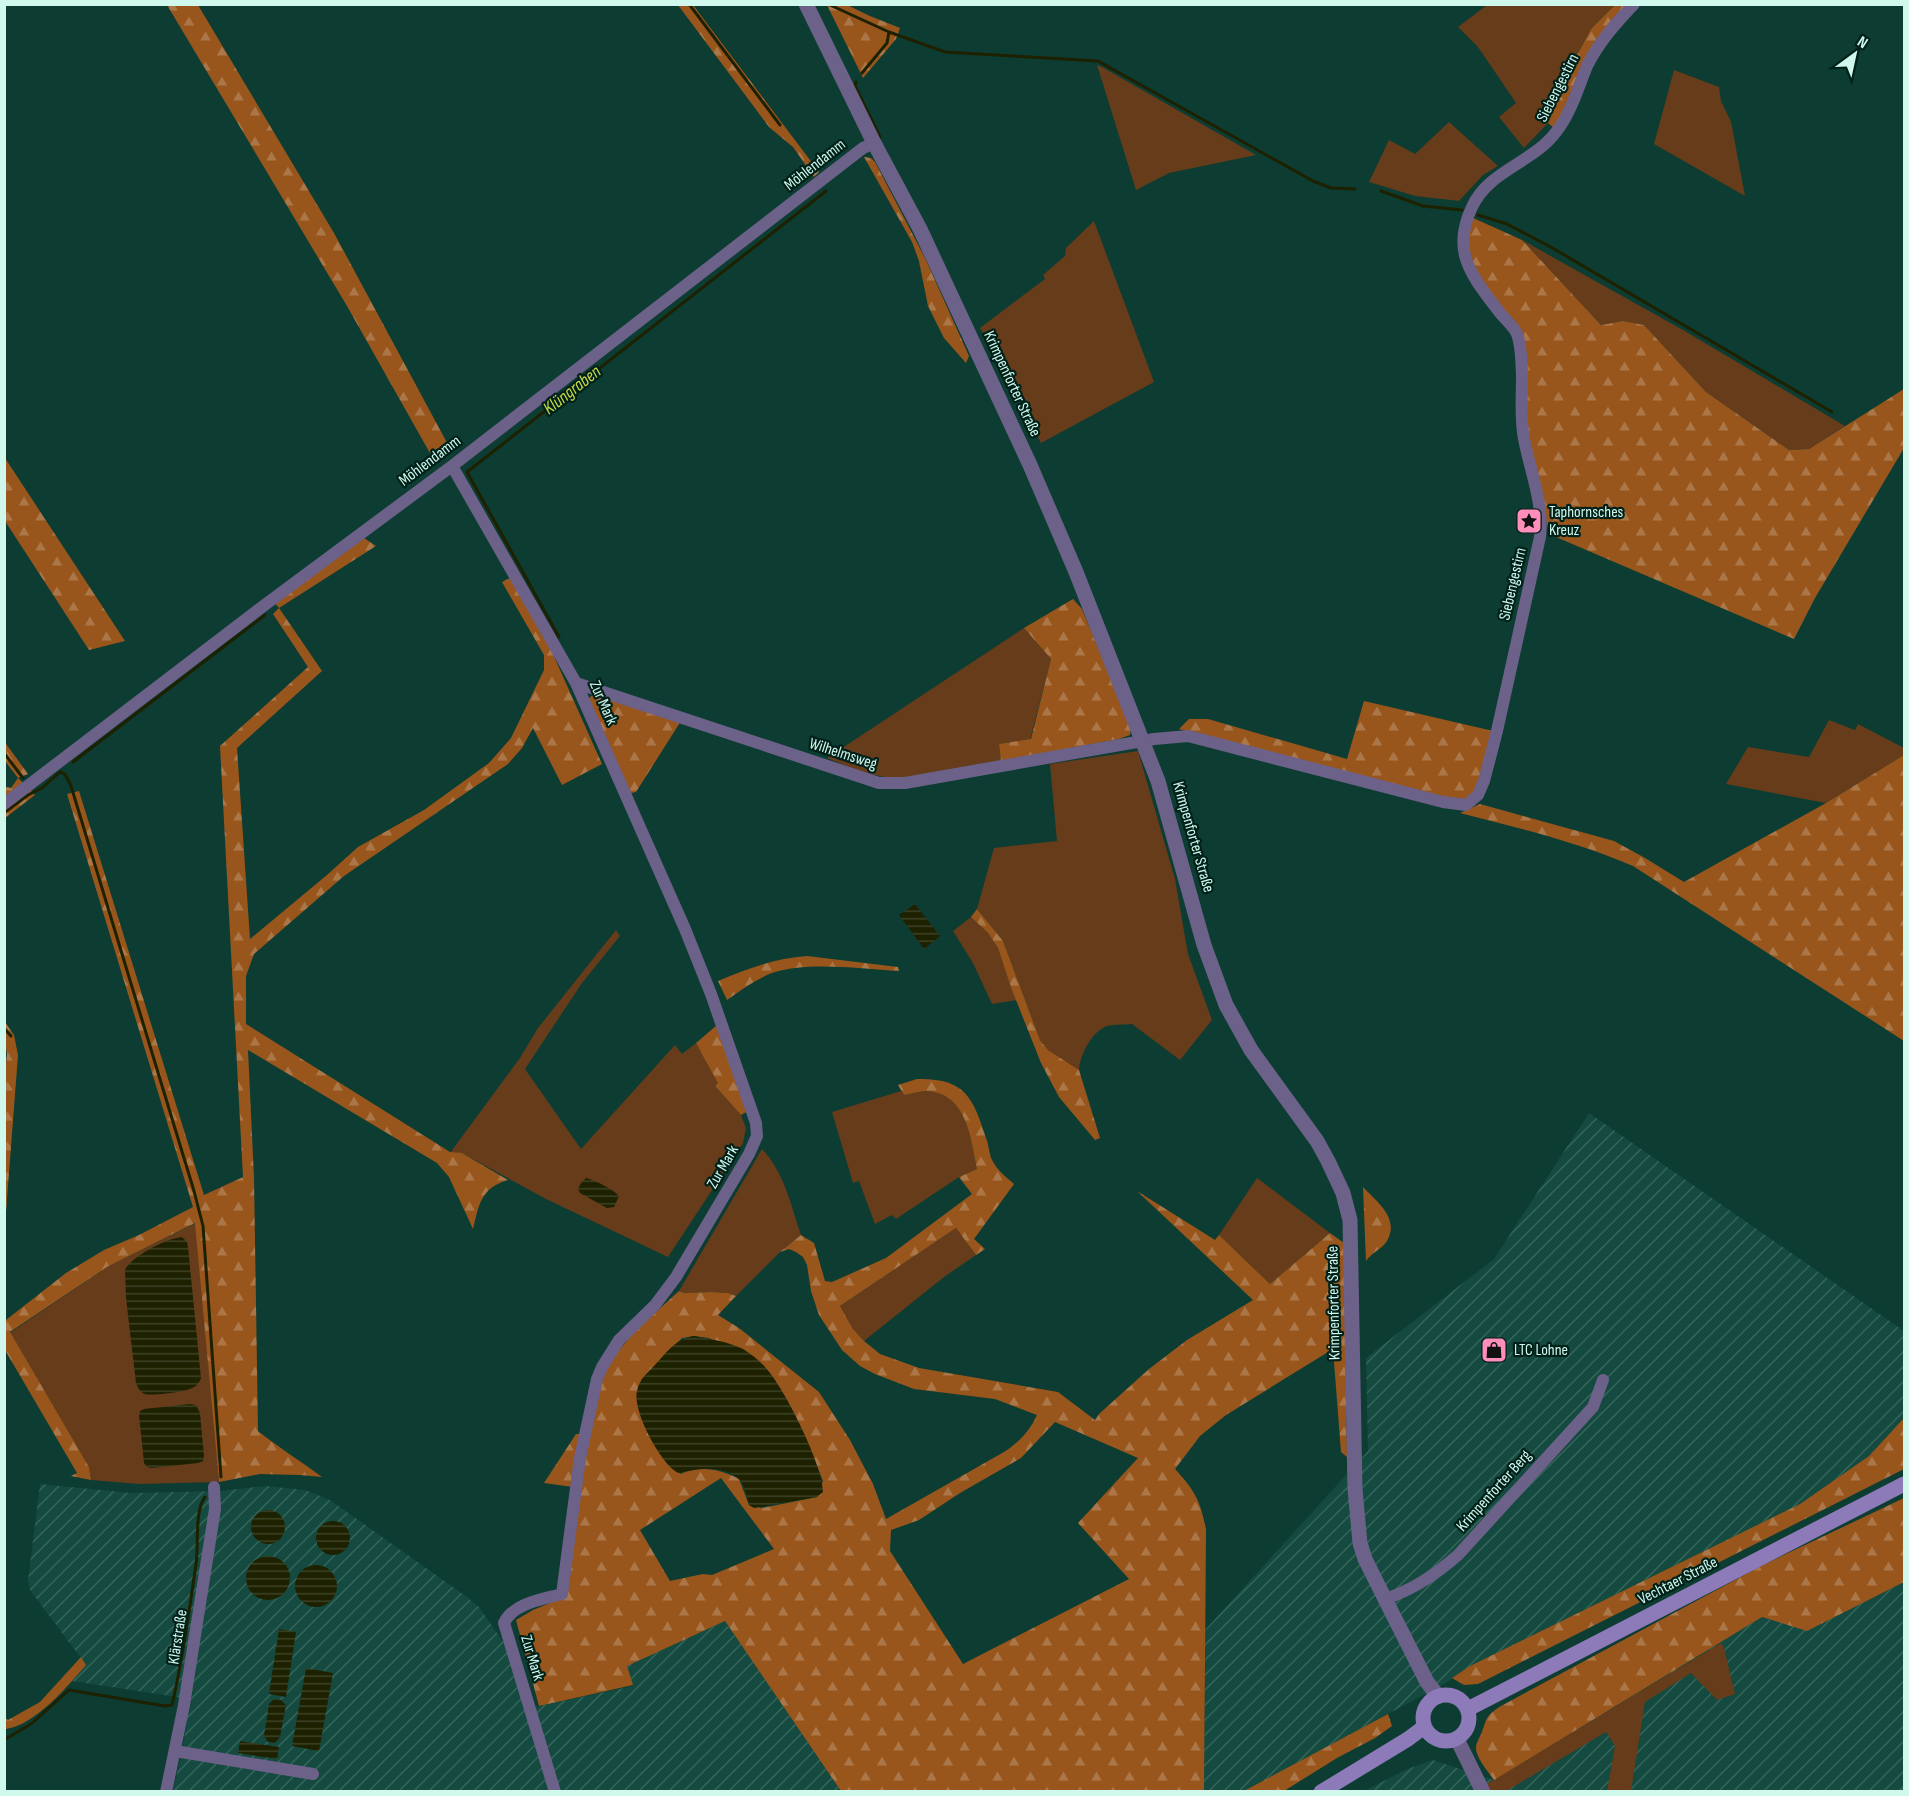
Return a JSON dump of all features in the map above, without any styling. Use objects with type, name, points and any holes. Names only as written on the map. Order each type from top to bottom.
[{"type":"main road","name":"Vechtaer Straße","points":[[1468,1709],[1905,1484]]},
{"type":"main road","points":[[1438,1696],[1456,1697],[1468,1709],[1468,1725],[1456,1739],[1447,1741],[1438,1739],[1431,1735],[1424,1726],[1425,1709],[1438,1696]]},
{"type":"main road","points":[[1320,1791],[1408,1739],[1424,1726]]},
{"type":"street","name":"Krimpenforter Straße","points":[[806,4],[874,143],[920,229],[1030,465],[1076,572],[1158,781],[1179,849],[1204,945],[1226,1005],[1251,1050],[1317,1141],[1343,1193],[1350,1220],[1357,1523],[1365,1559],[1427,1682],[1438,1696]]},
{"type":"street","name":"Siebengestirn","points":[[1144,742],[1171,736],[1188,736],[1453,804],[1466,805],[1478,795],[1497,731],[1540,537],[1541,516],[1523,436],[1521,354],[1517,334],[1466,264],[1462,245],[1465,228],[1472,207],[1482,190],[1495,177],[1538,150],[1556,133],[1604,38],[1634,4]]},
{"type":"street","name":"Möhlendamm","points":[[4,804],[266,604],[452,466],[863,148],[874,143]]},
{"type":"street","name":"Zur Mark","points":[[452,466],[576,683],[685,929],[711,994],[756,1123],[758,1136],[750,1154],[676,1277],[655,1305],[619,1340],[602,1367],[597,1379],[580,1458],[562,1594],[515,1610],[507,1615],[504,1623],[555,1791]]},
{"type":"street","name":"Wilhelmsweg","points":[[576,683],[857,777],[885,784],[905,783],[1144,742]]},
{"type":"street","name":"Krimpenforter Berg","points":[[1385,1599],[1436,1574],[1458,1555],[1593,1407],[1603,1380]]},
{"type":"street","name":"Klärstraße","points":[[166,1791],[184,1705],[215,1509],[214,1487]]},
{"type":"street","points":[[1456,1739],[1483,1791]]},
{"type":"street","points":[[175,1751],[313,1774]]},
{"type":"shaded area","points":[[1487,5],[1615,5],[1591,29],[1566,76],[1548,123],[1524,148],[1499,117],[1516,103],[1478,47],[1458,27]]},
{"type":"shaded area","points":[[1097,65],[1256,155],[1169,173],[1136,190]]},
{"type":"shaded area","points":[[1674,70],[1719,87],[1721,101],[1731,122],[1745,196],[1654,144]]},
{"type":"shaded area","points":[[1449,122],[1498,166],[1483,175],[1459,201],[1415,196],[1369,182],[1389,140],[1415,154]]},
{"type":"shaded area","points":[[1094,221],[1154,382],[1041,443],[1004,369],[980,328],[1045,279],[1043,275],[1065,256],[1066,248]]},
{"type":"shaded area","points":[[1522,240],[1683,330],[1845,426],[1809,449],[1789,450],[1706,392],[1644,325],[1623,321],[1601,325]]},
{"type":"shaded area","points":[[1024,628],[1051,659],[1030,740],[999,744],[1001,761],[889,778],[861,772],[827,758]]},
{"type":"shaded area","points":[[1829,720],[1855,730],[1858,724],[1904,748],[1904,755],[1826,803],[1726,784],[1748,747],[1809,757]]},
{"type":"shaded area","points":[[1138,751],[1175,879],[1188,954],[1212,1020],[1180,1060],[1132,1024],[1107,1026],[1096,1033],[1088,1044],[1079,1070],[1048,1050],[1040,1040],[1003,941],[977,909],[994,848],[1057,841],[1050,764]]},
{"type":"shaded area","points":[[915,904],[940,936],[924,949],[899,915]]},
{"type":"shaded area","points":[[971,917],[988,933],[998,948],[1017,1000],[992,1004],[973,963],[953,931]]},
{"type":"shaded area","points":[[616,930],[620,936],[582,983],[525,1069],[581,1149],[675,1045],[682,1054],[696,1043],[719,1083],[715,1086],[741,1115],[746,1128],[743,1143],[668,1257],[546,1199],[462,1153],[450,1153],[520,1058],[538,1028]]},
{"type":"shaded area","points":[[901,1091],[904,1095],[928,1091],[941,1094],[951,1100],[965,1120],[977,1169],[959,1177],[896,1219],[892,1215],[875,1224],[859,1181],[853,1183],[832,1112]]},
{"type":"shaded area","points":[[1589,1113],[1904,1331],[1904,1418],[1869,1456],[1800,1504],[1470,1666],[1444,1684],[1244,1791],[1204,1792],[1205,1630],[1368,1451],[1366,1358],[1494,1259]]},
{"type":"shaded area","points":[[762,1149],[781,1178],[801,1235],[780,1252],[736,1296],[728,1293],[679,1291]]},
{"type":"shaded area","points":[[586,1178],[604,1185],[619,1196],[614,1207],[607,1208],[580,1193],[578,1189]]},
{"type":"shaded area","points":[[1257,1178],[1330,1233],[1270,1284],[1219,1235]]},
{"type":"shaded area","points":[[196,1223],[219,1482],[139,1484],[91,1480],[89,1467],[10,1333],[107,1267]]},
{"type":"shaded area","points":[[956,1228],[976,1255],[944,1277],[864,1341],[853,1329],[840,1306]]},
{"type":"shaded area","points":[[182,1237],[188,1247],[201,1378],[197,1385],[188,1389],[161,1394],[145,1394],[139,1390],[136,1383],[125,1270],[135,1259],[150,1249]]},
{"type":"shaded area","points":[[694,1336],[743,1349],[760,1362],[773,1377],[792,1408],[817,1464],[823,1492],[817,1497],[754,1508],[749,1505],[743,1485],[735,1476],[722,1470],[708,1469],[678,1473],[662,1457],[643,1422],[637,1399],[638,1387],[670,1348]]},
{"type":"shaded area","points":[[196,1405],[200,1413],[203,1461],[147,1467],[144,1463],[140,1411]]},
{"type":"shaded area","points":[[40,1484],[131,1493],[221,1491],[266,1486],[305,1490],[330,1500],[479,1607],[509,1650],[525,1709],[633,1686],[626,1666],[725,1621],[841,1791],[173,1791],[190,1699],[72,1681],[86,1665],[30,1590],[28,1581]]},
{"type":"shaded area","points":[[268,1510],[280,1515],[285,1527],[280,1539],[268,1544],[256,1539],[251,1527],[256,1515]]},
{"type":"shaded area","points":[[333,1521],[345,1526],[350,1538],[345,1550],[333,1555],[321,1550],[316,1538],[321,1526]]},
{"type":"shaded area","points":[[268,1556],[277,1557],[284,1562],[289,1569],[289,1587],[284,1594],[277,1599],[268,1600],[259,1599],[252,1594],[247,1587],[246,1578],[247,1569],[252,1562],[259,1557]]},
{"type":"shaded area","points":[[316,1565],[324,1566],[331,1571],[336,1578],[336,1594],[331,1601],[324,1606],[316,1607],[308,1606],[301,1601],[296,1594],[295,1586],[296,1578],[301,1571],[308,1566]]},
{"type":"shaded area","points":[[1904,1582],[1904,1791],[1362,1792],[1405,1770],[1433,1760],[1494,1780],[1762,1617],[1807,1630]]},
{"type":"shaded area","points":[[279,1629],[296,1632],[286,1697],[269,1694]]},
{"type":"shaded area","points":[[1721,1643],[1735,1694],[1717,1700],[1691,1673],[1645,1702],[1631,1791],[1607,1791],[1615,1746],[1606,1732],[1509,1791],[1488,1791],[1485,1785]]},
{"type":"shaded area","points":[[306,1668],[333,1673],[319,1751],[292,1746]]},
{"type":"shaded area","points":[[274,1699],[281,1700],[286,1705],[280,1737],[275,1743],[268,1742],[264,1736],[269,1704]]},
{"type":"shaded area","points":[[240,1741],[279,1747],[277,1759],[238,1753]]},
{"type":"green space","points":[[167,5],[198,5],[334,233],[452,452],[435,462],[347,306]]},
{"type":"green space","points":[[678,5],[693,5],[819,172],[814,177],[793,147],[769,127]]},
{"type":"green space","points":[[827,5],[847,5],[900,28],[896,39],[863,78]]},
{"type":"green space","points":[[1615,5],[1629,5],[1555,129],[1548,123],[1566,76],[1591,29]]},
{"type":"green space","points":[[864,157],[871,158],[875,162],[925,258],[969,356],[966,363],[944,338],[928,306],[919,261],[912,242]]},
{"type":"green space","points":[[1471,217],[1522,240],[1601,325],[1623,321],[1644,325],[1706,392],[1789,450],[1809,449],[1904,389],[1904,448],[1815,598],[1794,639],[1549,534],[1528,437],[1524,353],[1469,263],[1466,243]]},
{"type":"green space","points":[[5,458],[125,641],[89,650],[5,521]]},
{"type":"green space","points":[[364,538],[376,546],[279,608],[274,602]]},
{"type":"green space","points":[[510,578],[552,652],[602,764],[562,785],[533,728],[522,748],[508,764],[344,876],[254,954],[246,976],[246,1024],[450,1152],[462,1153],[508,1180],[499,1183],[487,1192],[480,1205],[473,1229],[449,1177],[437,1163],[248,1050],[254,1178],[258,1431],[322,1477],[260,1474],[219,1482],[195,1223],[107,1267],[10,1332],[89,1467],[91,1480],[71,1476],[77,1473],[5,1350],[4,1318],[6,1320],[66,1273],[104,1250],[193,1207],[67,794],[79,791],[204,1195],[243,1177],[220,746],[308,667],[273,614],[279,608],[322,671],[237,748],[250,939],[358,847],[424,810],[489,763],[511,738],[544,670],[544,655],[502,582]]},
{"type":"green space","points":[[1073,599],[1082,609],[1131,727],[1130,735],[1001,761],[999,744],[1031,739],[1051,659],[1024,628]]},
{"type":"green space","points":[[596,692],[681,721],[636,792],[631,793],[588,699]]},
{"type":"green space","points":[[1364,701],[1493,731],[1475,793],[1465,801],[1454,801],[1179,729],[1189,719],[1208,719],[1347,759]]},
{"type":"green space","points":[[4,741],[28,774],[18,778],[5,761]]},
{"type":"green space","points":[[1904,755],[1904,1041],[1633,866],[1569,843],[1460,813],[1480,804],[1614,841],[1684,882],[1826,803]]},
{"type":"green space","points":[[18,778],[35,795],[5,818],[5,788],[11,788]]},
{"type":"green space","points":[[977,909],[1003,941],[1040,1040],[1048,1050],[1079,1070],[1100,1138],[1095,1140],[1059,1097],[1041,1063],[998,948],[988,933],[971,917]]},
{"type":"green space","points":[[807,956],[898,967],[899,971],[834,967],[786,969],[760,978],[727,1000],[718,981],[750,968]]},
{"type":"green space","points":[[5,1022],[14,1035],[18,1055],[5,1225],[4,1084],[7,1053]]},
{"type":"green space","points":[[717,1025],[748,1111],[741,1115],[715,1086],[718,1083],[696,1043]]},
{"type":"green space","points":[[917,1079],[933,1080],[956,1086],[965,1093],[976,1111],[992,1160],[1014,1184],[974,1239],[985,1249],[976,1255],[956,1228],[840,1306],[853,1329],[880,1354],[919,1368],[1058,1392],[1095,1420],[1149,1369],[1187,1340],[1253,1300],[1137,1191],[1215,1240],[1219,1235],[1270,1284],[1330,1233],[1344,1243],[1347,1457],[1341,1452],[1333,1349],[1226,1415],[1200,1436],[1175,1469],[1196,1496],[1206,1529],[1204,1791],[841,1791],[725,1621],[627,1666],[633,1685],[539,1706],[516,1620],[533,1610],[565,1597],[583,1458],[606,1366],[634,1332],[679,1291],[728,1293],[736,1296],[718,1315],[739,1328],[819,1392],[850,1440],[873,1484],[886,1519],[1004,1452],[1031,1427],[1037,1415],[995,1399],[914,1389],[860,1366],[842,1350],[819,1315],[803,1257],[789,1249],[780,1252],[801,1235],[814,1243],[825,1281],[832,1282],[886,1258],[972,1194],[959,1177],[977,1169],[969,1132],[959,1109],[951,1100],[940,1094],[921,1091],[904,1095],[898,1085]],"holes":[[[694,1336],[709,1338],[773,1377],[804,1434],[823,1481],[817,1497],[762,1508],[749,1505],[739,1479],[732,1476],[703,1469],[680,1474],[641,1380],[682,1338]],[[1055,1422],[1138,1458],[1078,1523],[1129,1579],[963,1664],[890,1551],[891,1530],[919,1520],[1021,1458]],[[721,1478],[774,1549],[712,1575],[703,1574],[670,1581],[640,1530]]]},
{"type":"green space","points":[[1363,1187],[1385,1211],[1391,1225],[1387,1241],[1366,1261]]},
{"type":"green space","points":[[1904,1418],[1904,1469],[1478,1684],[1464,1685],[1452,1678],[1470,1666],[1800,1504],[1869,1456]]},
{"type":"green space","points":[[576,1434],[581,1434],[573,1487],[544,1483]]},
{"type":"green space","points":[[1904,1498],[1904,1582],[1807,1631],[1762,1617],[1494,1780],[1482,1764],[1476,1744],[1488,1717],[1501,1706],[1763,1565]]},
{"type":"green space","points":[[81,1657],[86,1665],[50,1703],[28,1720],[6,1729],[5,1718],[8,1720],[40,1702]]},
{"type":"green space","points":[[1388,1714],[1392,1726],[1284,1791],[1244,1791]]},
{"type":"waterway","points":[[689,4],[780,125]]},
{"type":"waterway","points":[[830,5],[889,32],[945,52],[1098,61],[1313,181],[1331,188],[1355,189]]},
{"type":"waterway","points":[[862,73],[887,43],[889,32]]},
{"type":"waterway","points":[[856,82],[855,86],[880,137]]},
{"type":"waterway","name":"Klüngraben","points":[[559,637],[467,472],[826,191]]},
{"type":"waterway","points":[[1381,191],[1423,206],[1462,210]]},
{"type":"waterway","points":[[1478,215],[1507,224],[1549,246],[1832,412]]},
{"type":"waterway","points":[[73,762],[265,615]]},
{"type":"waterway","points":[[4,753],[23,778]]},
{"type":"waterway","points":[[4,813],[28,795],[42,788],[60,772],[65,774],[71,786],[203,1226],[221,1477]]},
{"type":"waterway","points":[[4,1028],[11,1036]]},
{"type":"waterway","points":[[4,1740],[31,1724],[69,1690],[165,1706],[172,1705],[183,1653],[196,1564],[199,1511],[205,1497]]},
{"type":"place","name":"Taphornsches Kreuz","points":[[1529,521]]},
{"type":"place","name":"LTC Lohne","points":[[1494,1350]]}]
